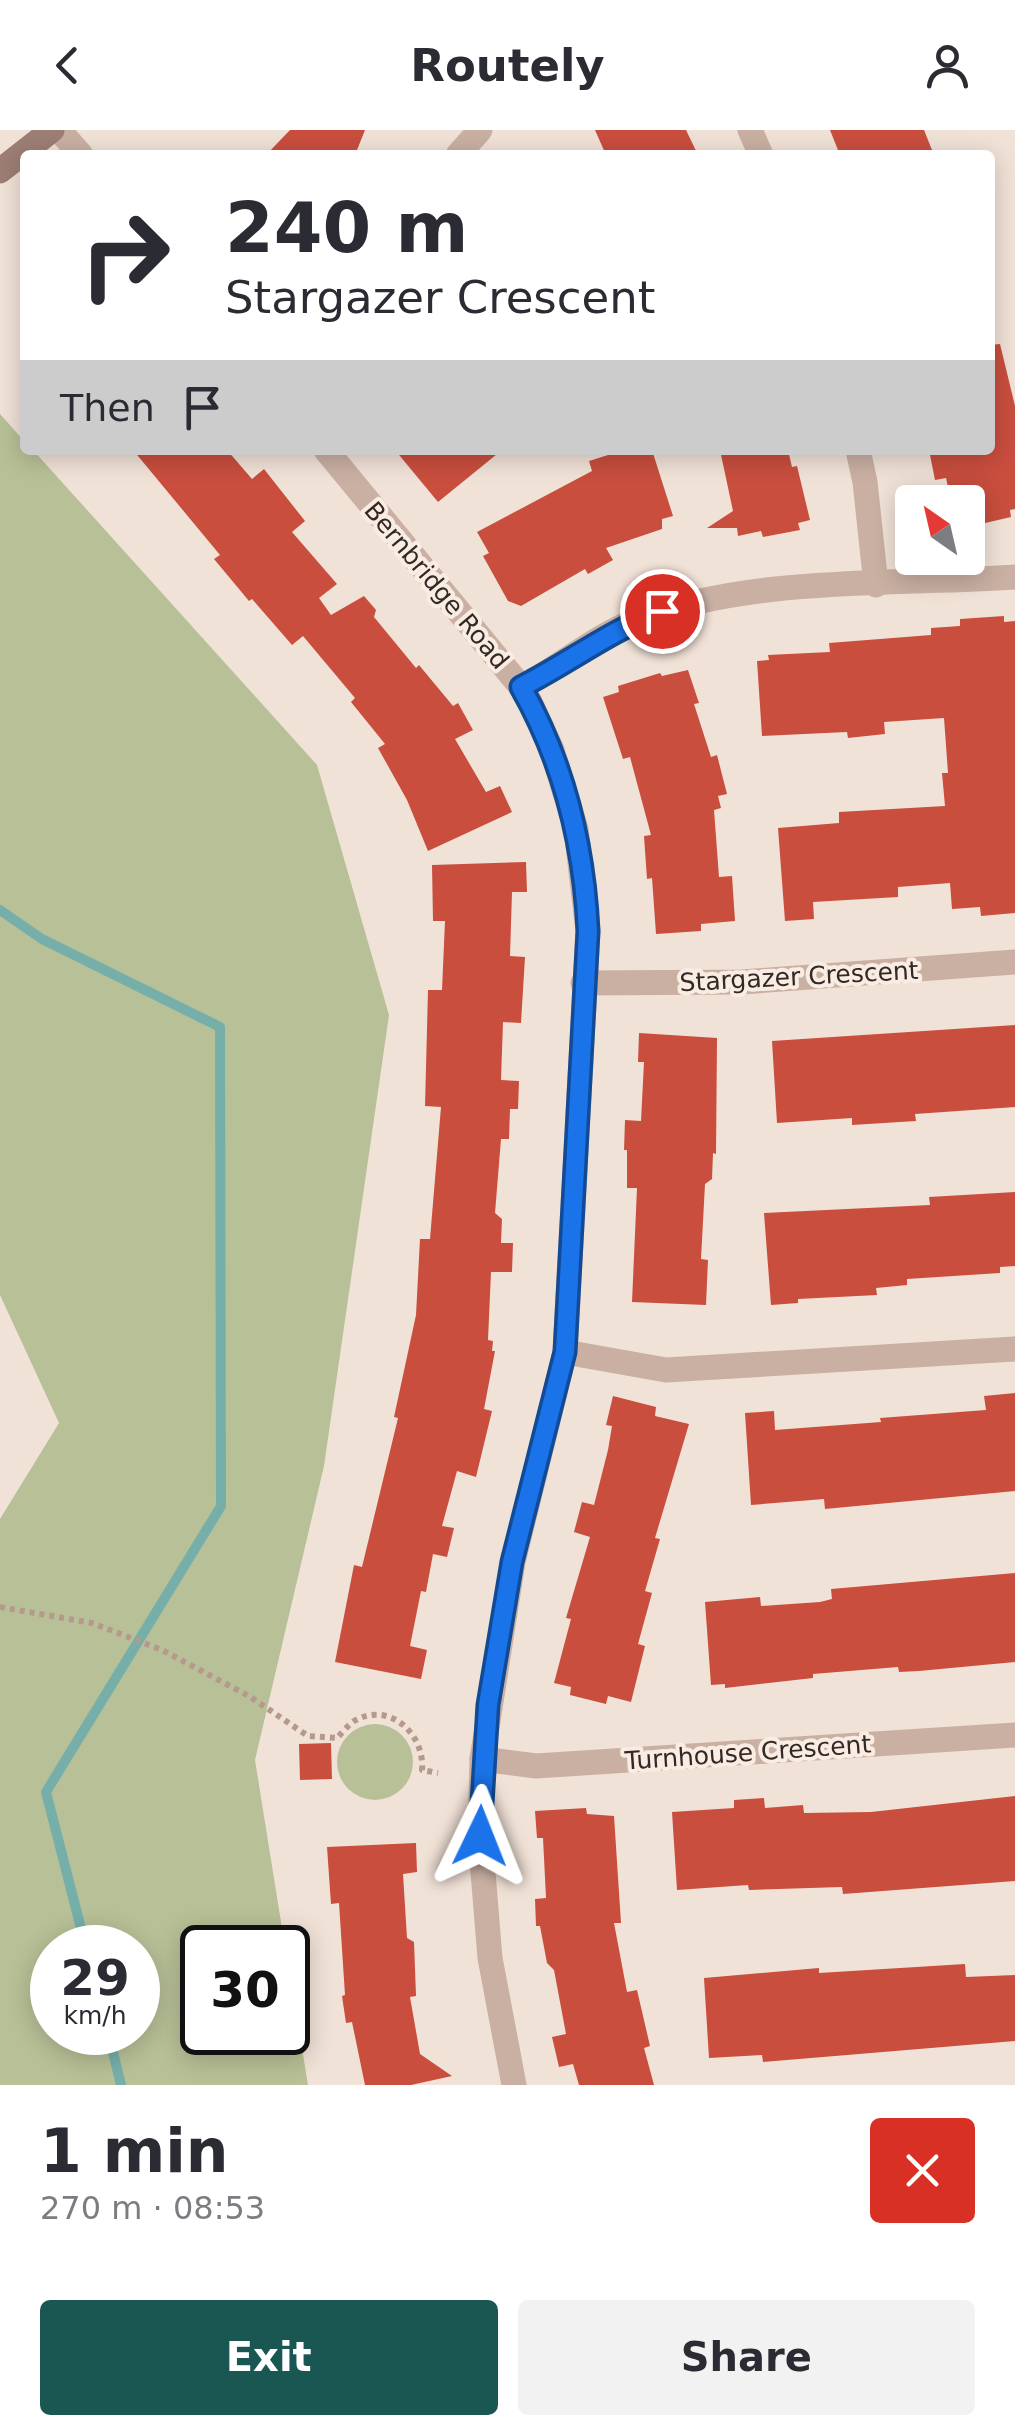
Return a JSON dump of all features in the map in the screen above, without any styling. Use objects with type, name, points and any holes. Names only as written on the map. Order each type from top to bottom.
[{"type":"street","points":[[28,150],[55,130],[76,150]]},
{"type":"street","points":[[462,150],[480,130]]},
{"type":"street","name":"Bernbridge Road","points":[[330,455],[521,687],[552,750],[576,829],[587,913],[565,1352],[512,1562],[482,1759],[480,1836],[490,1958],[514,2085]]},
{"type":"street","points":[[859,455],[876,585]]},
{"type":"street","points":[[521,687],[553,671],[594,642],[662,611],[745,595],[1015,577]]},
{"type":"street","name":"Stargazer Crescent","points":[[582,983],[742,982],[1015,962]]},
{"type":"street","points":[[565,1352],[666,1370],[1015,1350]]},
{"type":"street","name":"Turnhouse Crescent","points":[[482,1759],[536,1766],[1015,1735]]},
{"type":"path","points":[[0,1606],[92,1623],[162,1650],[249,1696],[308,1736],[337,1738],[356,1720],[384,1715],[408,1727],[423,1752],[422,1770],[438,1773]]},
{"type":"green space","points":[[0,414],[20,436],[20,455],[38,455],[317,765],[389,1015],[324,1466],[255,1760],[281,1925],[180,1925],[180,2055],[303,2055],[308,2085],[0,2085],[0,1519],[59,1423],[0,1295]]},
{"type":"green space","points":[[375,1724],[402,1735],[413,1762],[402,1789],[375,1800],[348,1789],[337,1762],[348,1735]]},
{"type":"building","points":[[290,130],[365,130],[357,150],[271,150]]},
{"type":"building","points":[[595,130],[686,130],[696,150],[604,150]]},
{"type":"building","points":[[830,130],[924,130],[932,150],[838,150]]},
{"type":"building","points":[[995,344],[1000,344],[1015,406],[1015,509],[1010,510],[1011,517],[985,523],[985,485],[948,485],[946,478],[935,480],[930,455],[995,455]]},
{"type":"building","points":[[137,455],[231,455],[252,479],[264,469],[305,521],[292,532],[337,584],[319,598],[331,615],[364,596],[376,610],[374,617],[416,668],[419,665],[453,706],[458,703],[473,730],[455,739],[486,792],[500,786],[512,812],[428,851],[407,800],[378,748],[385,744],[351,702],[355,698],[303,636],[292,645],[252,599],[249,601],[214,559],[220,555]]},
{"type":"building","points":[[399,455],[496,455],[438,502]]},
{"type":"building","points":[[608,455],[654,455],[673,516],[662,519],[662,529],[606,548],[613,560],[588,574],[585,569],[521,606],[508,601],[483,556],[489,553],[477,532],[592,471],[589,461]]},
{"type":"building","points":[[721,455],[789,455],[792,467],[797,466],[810,520],[798,523],[800,530],[763,537],[761,531],[738,536],[737,528],[707,528],[733,511]]},
{"type":"building","points":[[1004,616],[1004,622],[1015,621],[1015,913],[981,916],[980,907],[952,909],[950,883],[898,887],[898,897],[813,902],[814,919],[785,921],[778,828],[839,823],[839,812],[945,806],[942,773],[948,773],[944,718],[884,722],[885,734],[848,738],[847,732],[762,736],[757,661],[769,660],[768,655],[830,652],[829,643],[931,635],[931,628],[960,626],[960,619]]},
{"type":"building","points":[[688,670],[699,703],[694,704],[711,757],[717,755],[727,794],[718,796],[721,808],[714,810],[719,877],[732,876],[735,921],[701,924],[701,931],[656,934],[644,836],[651,835],[630,757],[623,759],[603,697],[619,692],[618,686],[660,673],[662,676]]},
{"type":"building","points":[[526,862],[527,892],[512,892],[510,956],[525,957],[521,1023],[503,1022],[501,1080],[519,1081],[518,1109],[510,1109],[509,1139],[501,1139],[495,1213],[502,1219],[501,1243],[513,1243],[512,1272],[491,1272],[488,1340],[493,1341],[495,1351],[484,1409],[492,1411],[476,1477],[457,1471],[442,1526],[454,1528],[447,1557],[433,1554],[426,1592],[421,1591],[410,1646],[427,1650],[421,1679],[335,1662],[354,1565],[362,1567],[398,1418],[394,1417],[416,1315],[420,1239],[430,1239],[441,1107],[425,1106],[428,990],[442,990],[445,921],[433,921],[432,865]]},
{"type":"building","points":[[1015,1025],[1015,1107],[915,1114],[916,1121],[852,1125],[852,1118],[777,1123],[772,1041]]},
{"type":"building","points":[[639,1033],[717,1038],[716,1154],[713,1153],[712,1179],[705,1184],[701,1259],[708,1260],[706,1305],[632,1302],[637,1188],[627,1188],[624,1150],[625,1120],[641,1121],[644,1062],[638,1062]]},
{"type":"building","points":[[1015,1192],[1015,1266],[1000,1267],[1000,1273],[907,1279],[907,1285],[876,1288],[877,1295],[798,1299],[798,1303],[771,1305],[764,1213],[930,1205],[929,1197]]},
{"type":"building","points":[[1015,1393],[1015,1491],[825,1509],[824,1499],[751,1505],[745,1413],[774,1411],[775,1430],[986,1410],[984,1396]]},
{"type":"building","points":[[613,1396],[656,1407],[655,1416],[689,1424],[655,1538],[660,1539],[645,1591],[652,1593],[638,1644],[645,1646],[631,1702],[608,1696],[606,1704],[570,1695],[571,1687],[554,1683],[571,1619],[566,1618],[590,1537],[574,1532],[582,1502],[594,1505],[608,1450],[612,1426],[606,1425]]},
{"type":"building","points":[[1015,1573],[1015,1662],[919,1671],[899,1672],[898,1667],[813,1674],[813,1678],[725,1688],[725,1684],[711,1685],[705,1602],[760,1597],[761,1606],[820,1602],[832,1599],[831,1589]]},
{"type":"building","points":[[331,1743],[332,1779],[300,1780],[299,1744]]},
{"type":"building","points":[[1015,1796],[1015,1881],[843,1894],[842,1887],[749,1890],[748,1885],[677,1890],[672,1812],[734,1808],[734,1800],[764,1798],[765,1808],[803,1805],[804,1813],[871,1812]]},
{"type":"building","points":[[586,1808],[587,1814],[614,1816],[621,1923],[614,1923],[627,1992],[637,1990],[650,2046],[644,2048],[654,2085],[579,2085],[573,2064],[559,2067],[552,2037],[566,2034],[554,1970],[547,1963],[540,1926],[536,1926],[535,1899],[546,1898],[543,1838],[537,1838],[535,1811]]},
{"type":"building","points":[[416,1843],[417,1872],[403,1874],[407,1938],[414,1942],[416,1996],[410,1997],[420,2054],[452,2076],[411,2085],[365,2085],[352,2022],[346,2023],[339,1903],[331,1904],[327,1847]]},
{"type":"building","points":[[965,1964],[966,1977],[1015,1975],[1015,2041],[763,2062],[762,2055],[709,2058],[704,1978],[819,1968],[819,1973]]},
{"type":"waterway","points":[[0,910],[42,939],[220,1027],[221,1506],[46,1792],[80,1925]]},
{"type":"waterway","points":[[114,2055],[121,2085]]},
{"type":"route","points":[[480,1836],[488,1705],[512,1562],[565,1352],[582,983],[588,931],[582,863],[566,789],[521,687],[553,671],[594,642],[662,611]]}]
